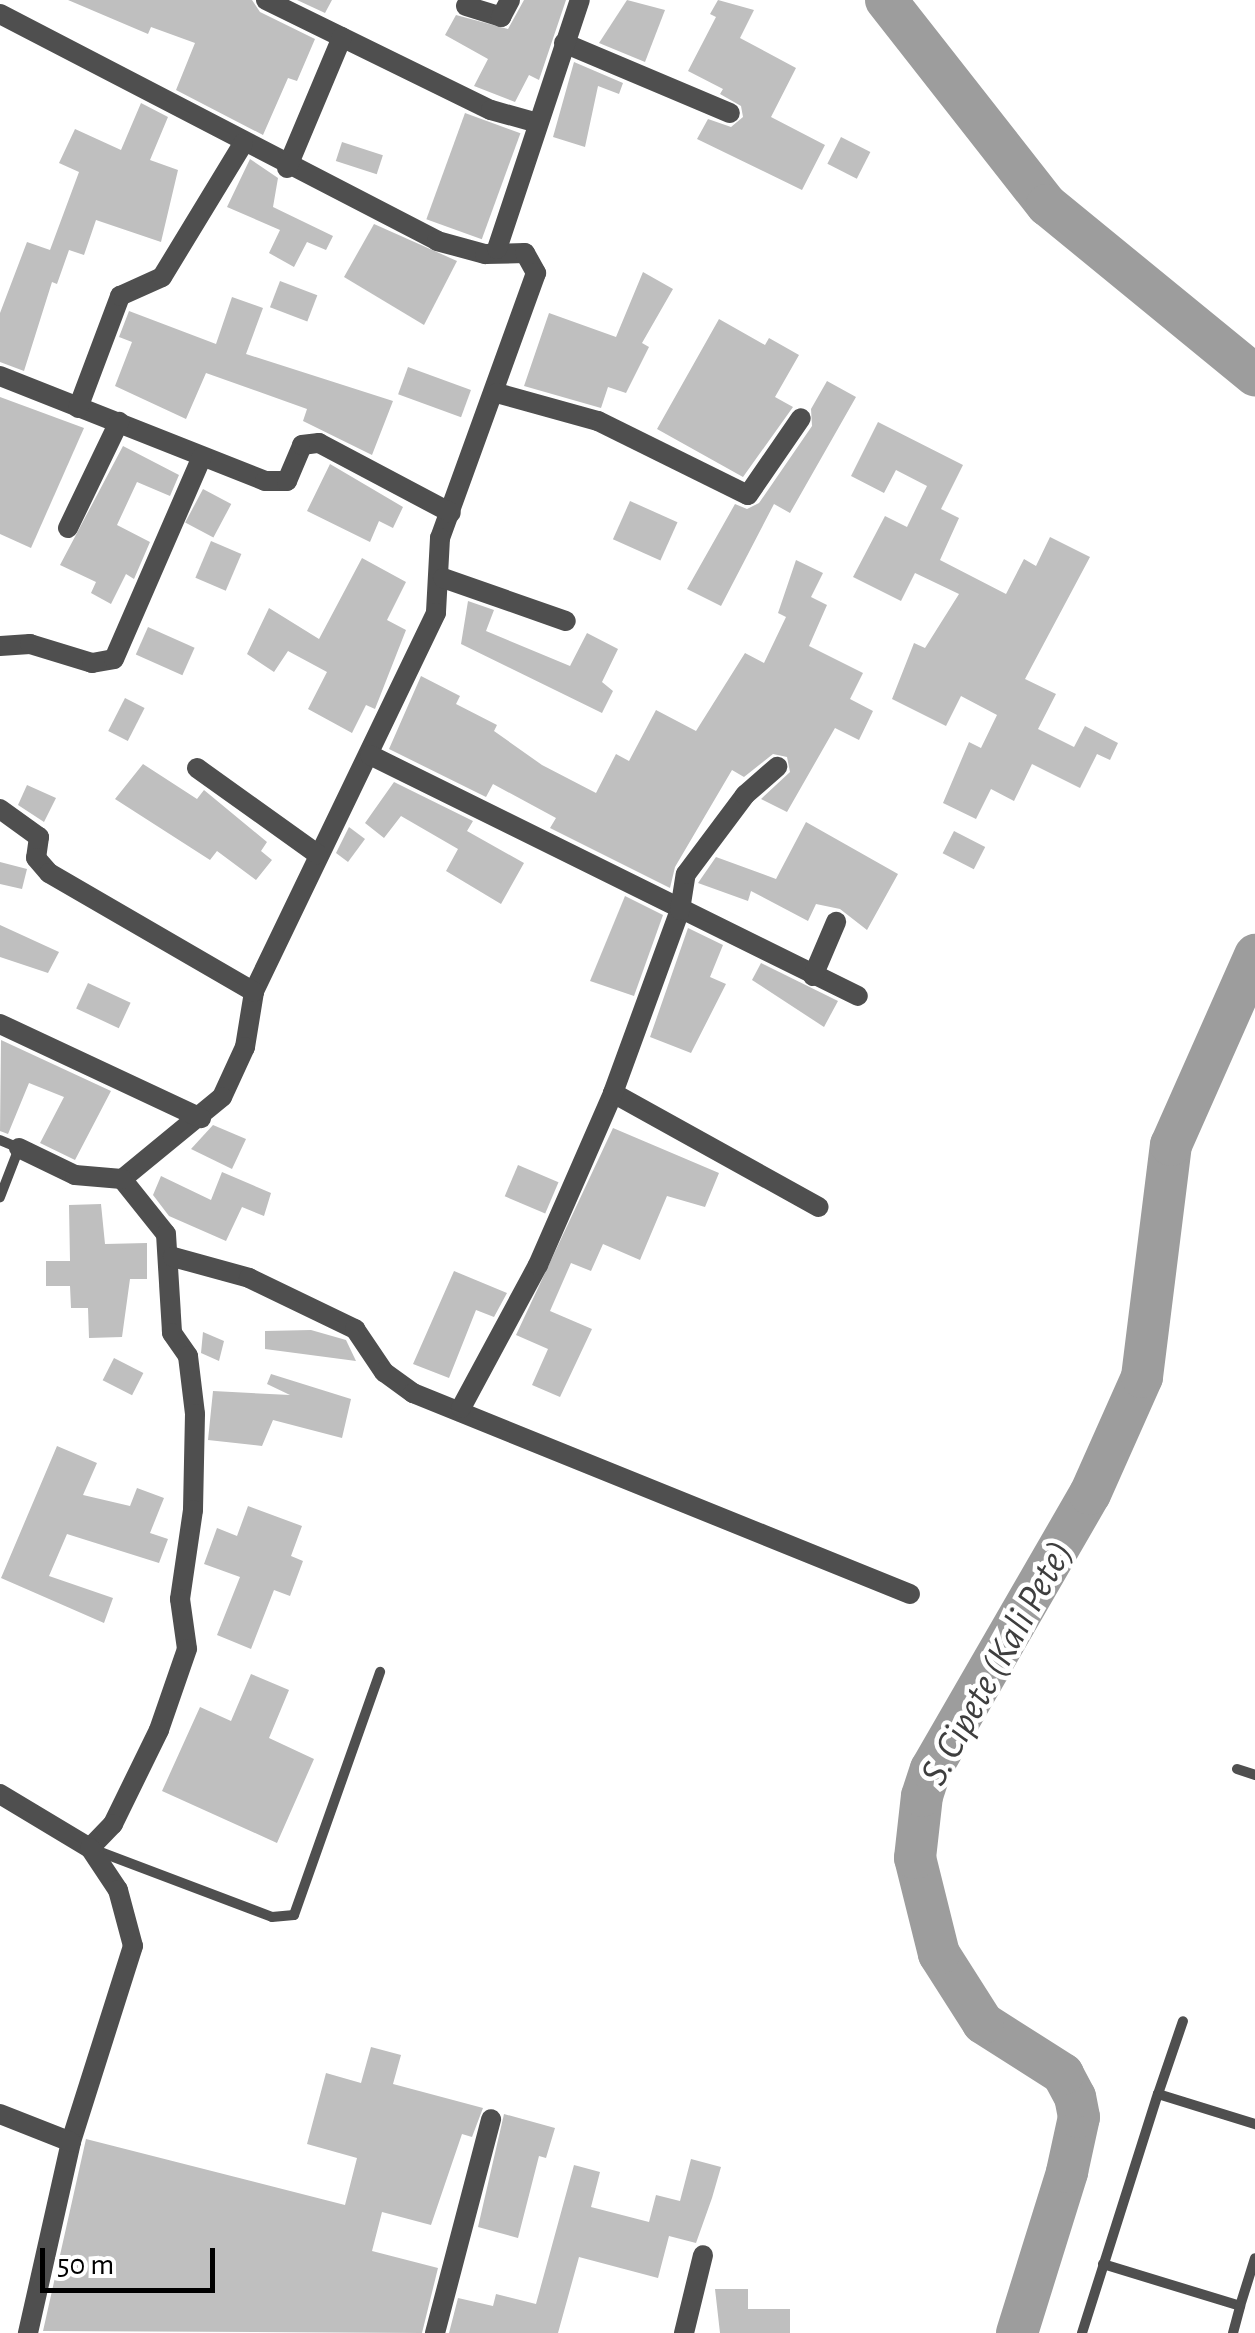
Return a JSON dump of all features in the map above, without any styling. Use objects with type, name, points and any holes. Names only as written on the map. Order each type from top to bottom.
[{"type":"street","points":[[266,0],[490,110],[538,123]]},
{"type":"street","points":[[466,6],[500,17],[510,0]]},
{"type":"street","points":[[497,248],[580,0]]},
{"type":"street","points":[[0,14],[287,168],[436,241],[485,254],[497,248],[525,253],[536,273],[496,393],[440,538],[442,578],[436,613],[254,992],[245,1047],[222,1097],[122,1179]]},
{"type":"street","points":[[287,168],[342,37]]},
{"type":"street","points":[[564,43],[730,113]]},
{"type":"street","points":[[78,408],[120,296],[162,278],[244,144]]},
{"type":"street","points":[[0,376],[275,483],[287,480],[302,445],[314,442],[451,513]]},
{"type":"street","points":[[496,393],[598,421],[748,495],[801,418]]},
{"type":"street","points":[[68,528],[119,422]]},
{"type":"street","points":[[0,646],[30,644],[92,663],[114,660],[202,457]]},
{"type":"street","points":[[442,578],[566,622]]},
{"type":"street","points":[[370,756],[858,996]]},
{"type":"street","points":[[461,1408],[538,1265],[612,1092],[680,910],[696,856],[777,767]]},
{"type":"street","points":[[196,768],[317,854]]},
{"type":"street","points":[[0,809],[39,837],[36,858],[49,873],[254,992]]},
{"type":"street","points":[[813,976],[836,922]]},
{"type":"street","points":[[0,1024],[200,1118]]},
{"type":"street","points":[[612,1092],[819,1208]]},
{"type":"street","points":[[9,1144],[75,1175],[122,1179],[156,1214],[173,1256],[172,1333],[188,1356],[195,1414],[193,1510],[180,1599],[187,1648],[159,1730],[113,1824],[90,1848]]},
{"type":"street","points":[[173,1256],[249,1278],[355,1328],[384,1372],[413,1393],[461,1408],[910,1594]]},
{"type":"street","points":[[0,1794],[90,1848],[124,1903],[133,1946],[71,2142],[28,2333]]},
{"type":"street","points":[[0,2114],[71,2142]]},
{"type":"street","points":[[435,2333],[490,2119]]},
{"type":"street","points":[[684,2333],[703,2255]]},
{"type":"lane","points":[[0,1197],[9,1144]]},
{"type":"lane","points":[[90,1848],[272,1917],[294,1915],[380,1672]]},
{"type":"lane","points":[[1236,1769],[1255,1775]]},
{"type":"lane","points":[[1082,2333],[1183,2021]]},
{"type":"lane","points":[[1158,2094],[1255,2124]]},
{"type":"lane","points":[[1233,2333],[1255,2258]]},
{"type":"lane","points":[[1103,2264],[1240,2306]]},
{"type":"building","points":[[68,0],[252,0],[260,12],[315,39],[297,81],[288,78],[263,135],[176,90],[195,43],[151,27],[148,34]]},
{"type":"building","points":[[297,0],[332,0],[325,13]]},
{"type":"building","points":[[524,0],[566,0],[539,80],[529,75],[515,102],[474,86],[488,59],[445,35],[456,15],[508,29]]},
{"type":"building","points":[[627,0],[665,10],[645,62],[599,43]]},
{"type":"building","points":[[718,0],[754,10],[740,38],[796,68],[771,117],[825,145],[802,190],[697,139],[708,119],[731,127],[743,117],[741,106],[720,94],[723,89],[688,71],[716,17],[710,14]]},
{"type":"building","points":[[574,62],[623,83],[619,94],[598,86],[585,147],[553,137]]},
{"type":"building","points":[[141,103],[168,117],[150,160],[178,170],[161,242],[96,220],[84,255],[69,250],[57,284],[52,282],[24,371],[0,362],[0,313],[27,242],[50,250],[79,172],[59,163],[75,129],[121,150]]},
{"type":"building","points":[[465,113],[520,133],[482,239],[426,219]]},
{"type":"building","points":[[841,137],[870,152],[857,179],[827,164]]},
{"type":"building","points":[[342,142],[383,155],[377,174],[336,161]]},
{"type":"building","points":[[250,159],[278,178],[273,207],[333,236],[326,250],[307,242],[294,267],[269,253],[280,230],[227,207]]},
{"type":"building","points":[[374,224],[457,261],[424,325],[344,277]]},
{"type":"building","points":[[643,272],[673,289],[642,343],[649,347],[626,393],[608,387],[601,408],[524,386],[549,313],[616,337]]},
{"type":"building","points":[[280,281],[317,295],[307,321],[270,307]]},
{"type":"building","points":[[232,297],[263,308],[246,354],[393,401],[372,455],[303,421],[307,409],[206,373],[186,419],[115,386],[132,342],[119,337],[129,311],[216,344]]},
{"type":"building","points":[[719,319],[765,345],[769,338],[799,355],[775,397],[793,407],[743,477],[657,429]]},
{"type":"building","points":[[408,367],[471,390],[461,417],[398,394]]},
{"type":"building","points":[[827,381],[856,397],[790,513],[774,504],[721,606],[687,589],[735,504],[747,509],[759,503],[812,426],[811,409]]},
{"type":"building","points":[[0,397],[84,428],[31,548],[0,534]]},
{"type":"building","points":[[878,422],[963,465],[941,509],[959,518],[940,560],[1006,594],[1024,559],[1036,566],[1050,537],[1090,557],[1025,679],[1056,694],[1038,729],[1074,747],[1085,726],[1118,743],[1110,760],[1097,754],[1080,788],[1032,764],[1014,801],[991,789],[976,819],[943,803],[969,742],[981,748],[997,715],[961,696],[946,726],[892,699],[914,643],[925,648],[959,594],[915,573],[901,601],[853,577],[885,516],[907,527],[927,486],[896,470],[884,493],[851,476]]},
{"type":"building","points":[[123,446],[179,475],[170,496],[137,482],[117,525],[150,542],[134,579],[126,574],[111,604],[91,593],[96,582],[60,565]]},
{"type":"building","points":[[330,464],[403,507],[393,528],[379,521],[370,542],[307,511]]},
{"type":"building","points":[[203,489],[231,504],[213,538],[185,523]]},
{"type":"building","points":[[630,501],[678,522],[660,561],[613,539]]},
{"type":"building","points":[[211,541],[241,554],[226,591],[195,578]]},
{"type":"building","points":[[362,558],[406,582],[387,620],[406,630],[375,709],[366,705],[352,733],[308,709],[327,672],[288,651],[274,672],[247,654],[269,608],[319,639]]},
{"type":"building","points":[[796,560],[823,573],[811,597],[827,605],[809,646],[863,673],[850,699],[873,711],[859,740],[835,728],[787,812],[761,799],[790,772],[787,757],[773,754],[744,777],[732,770],[675,867],[670,888],[550,828],[556,818],[493,784],[486,797],[389,749],[421,676],[460,696],[456,704],[497,725],[494,731],[542,765],[596,793],[616,754],[629,761],[656,710],[696,731],[745,653],[764,663],[786,617],[778,613]]},
{"type":"building","points":[[468,601],[494,610],[486,631],[570,666],[587,633],[618,649],[602,682],[613,691],[602,713],[461,644]]},
{"type":"building","points":[[148,627],[195,648],[182,675],[136,654]]},
{"type":"building","points":[[125,698],[145,708],[128,741],[108,731]]},
{"type":"building","points":[[143,764],[197,799],[204,790],[267,842],[261,851],[272,860],[256,880],[217,851],[210,860],[115,799]]},
{"type":"building","points":[[394,782],[473,821],[467,831],[524,863],[501,904],[446,871],[458,849],[401,816],[384,838],[365,823]]},
{"type":"building","points":[[27,785],[56,798],[44,822],[18,805]]},
{"type":"building","points":[[806,822],[898,874],[867,930],[840,909],[816,904],[808,921],[751,891],[748,901],[698,883],[716,857],[776,879]]},
{"type":"building","points":[[349,827],[365,839],[348,862],[336,853]]},
{"type":"building","points":[[954,831],[985,847],[974,869],[943,853]]},
{"type":"building","points":[[0,862],[27,869],[22,889],[0,884]]},
{"type":"building","points":[[625,896],[663,915],[634,996],[590,981]]},
{"type":"building","points":[[0,925],[59,952],[48,973],[0,957]]},
{"type":"building","points":[[688,928],[723,945],[710,977],[726,984],[691,1053],[650,1037]]},
{"type":"building","points":[[761,963],[838,1001],[824,1027],[752,980]]},
{"type":"building","points":[[88,983],[131,1003],[119,1028],[76,1008]]},
{"type":"building","points":[[1,1040],[111,1091],[75,1160],[40,1143],[64,1097],[29,1083],[8,1134],[0,1131]]},
{"type":"building","points":[[213,1125],[246,1139],[232,1169],[191,1149]]},
{"type":"building","points":[[613,1128],[719,1173],[705,1207],[667,1196],[640,1260],[603,1244],[591,1271],[571,1263],[550,1311],[592,1329],[560,1397],[532,1385],[548,1349],[516,1335]]},
{"type":"building","points":[[518,1165],[559,1182],[545,1213],[505,1196]]},
{"type":"building","points":[[222,1172],[271,1193],[264,1216],[242,1207],[226,1241],[169,1216],[153,1195],[161,1176],[211,1200]]},
{"type":"building","points":[[101,1204],[105,1244],[147,1243],[147,1279],[130,1279],[122,1337],[89,1338],[88,1308],[71,1308],[70,1286],[46,1286],[46,1261],[70,1261],[69,1205]]},
{"type":"building","points":[[454,1271],[507,1293],[494,1317],[476,1310],[449,1378],[413,1364]]},
{"type":"building","points":[[311,1330],[346,1340],[356,1361],[265,1349],[265,1331]]},
{"type":"building","points":[[203,1332],[224,1341],[219,1361],[201,1353]]},
{"type":"building","points":[[114,1358],[143,1373],[132,1395],[103,1380]]},
{"type":"building","points":[[271,1374],[351,1399],[342,1438],[273,1420],[262,1446],[208,1440],[213,1391],[290,1395],[267,1384]]},
{"type":"building","points":[[57,1446],[97,1463],[83,1495],[130,1506],[137,1488],[164,1498],[150,1533],[168,1539],[159,1563],[67,1534],[49,1576],[113,1598],[104,1623],[1,1578]]},
{"type":"building","points":[[248,1506],[302,1526],[291,1556],[303,1561],[290,1596],[274,1590],[251,1649],[217,1635],[240,1577],[204,1564],[217,1528],[237,1536]]},
{"type":"building","points":[[251,1674],[289,1690],[269,1738],[314,1759],[277,1843],[162,1791],[200,1707],[231,1721]]},
{"type":"building","points":[[371,2047],[401,2055],[393,2084],[483,2108],[472,2137],[462,2134],[431,2225],[382,2212],[372,2251],[438,2268],[422,2333],[43,2331],[86,2139],[345,2205],[357,2158],[307,2144],[326,2073],[361,2083]]},
{"type":"building","points":[[504,2114],[555,2128],[546,2158],[539,2156],[518,2238],[478,2227]]},
{"type":"building","points":[[691,2159],[721,2167],[696,2243],[669,2236],[658,2278],[579,2257],[558,2333],[449,2333],[458,2298],[493,2306],[496,2294],[536,2304],[574,2165],[600,2172],[591,2207],[649,2222],[656,2195],[680,2201]]},
{"type":"building","points":[[715,2289],[748,2289],[748,2309],[790,2309],[790,2333],[720,2333]]},
{"type":"waterway","name":"S. Cipete (Kali Pete)","points":[[886,0],[1047,205],[1255,375]]},
{"type":"waterway","name":"S. Cipete (Kali Pete)","points":[[1017,2333],[1067,2172],[1079,2117],[1075,2097],[1063,2074],[983,2023],[939,1954],[915,1858],[922,1796],[931,1769],[1090,1494],[1142,1377],[1171,1145],[1255,955]]}]
